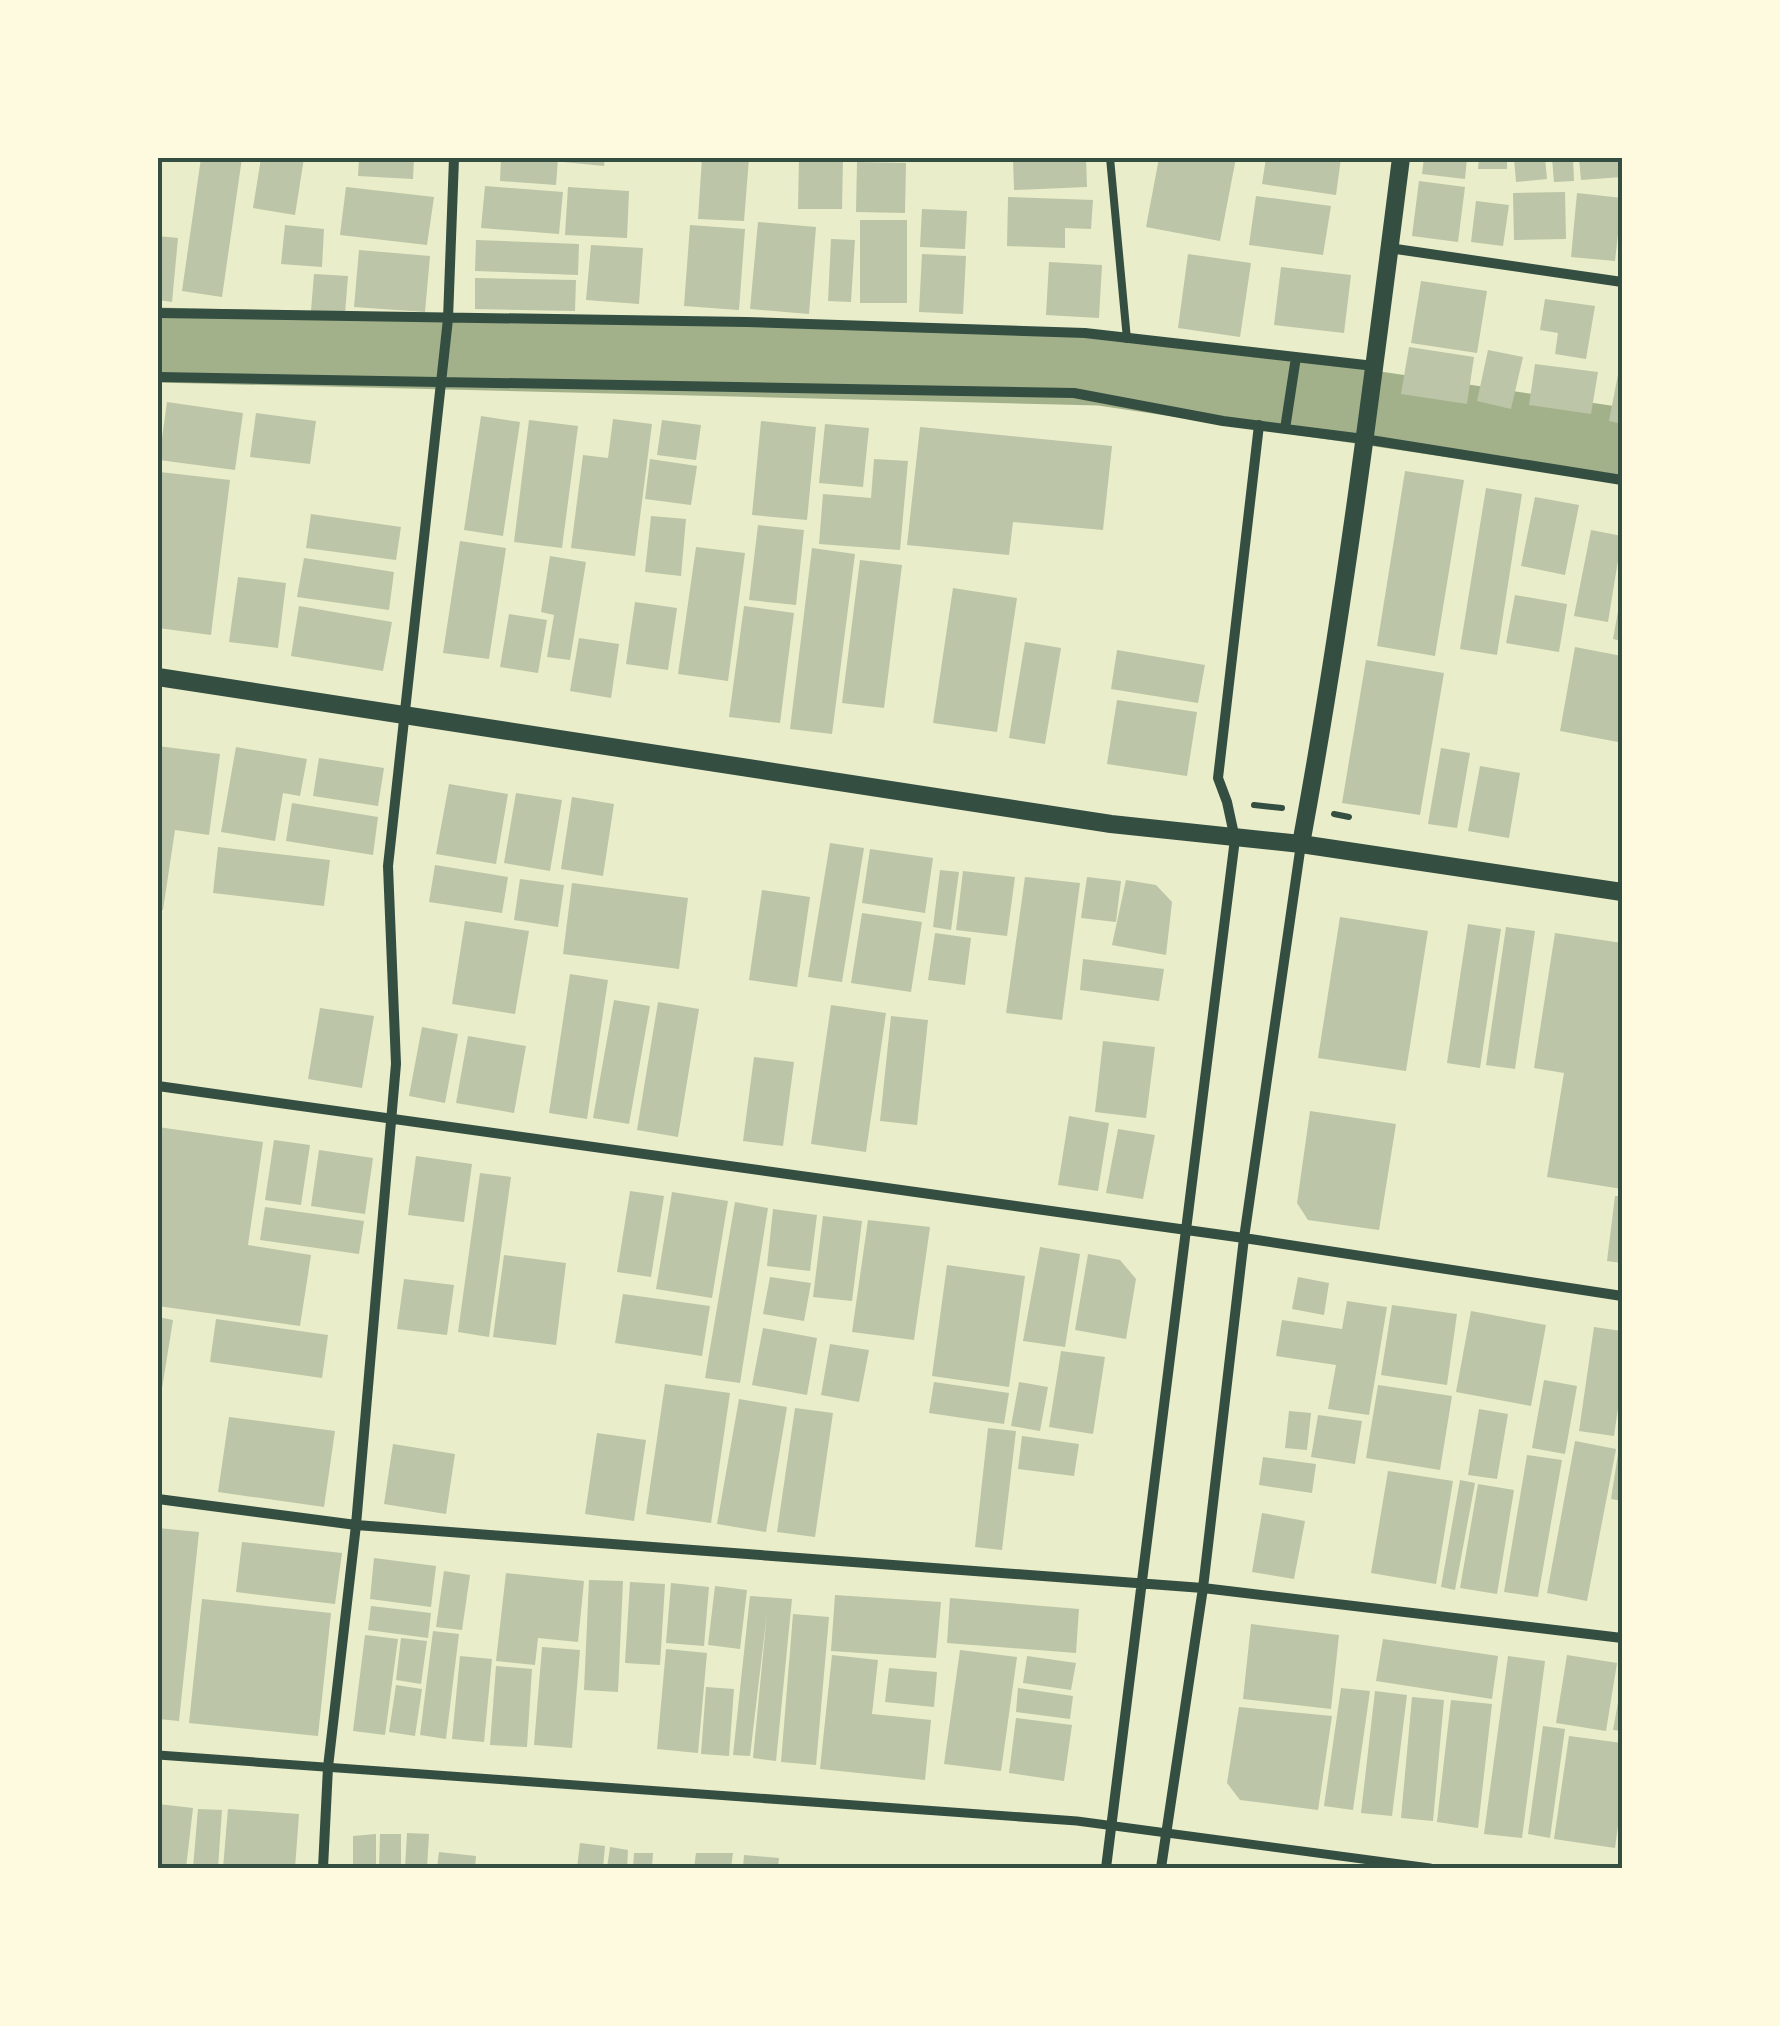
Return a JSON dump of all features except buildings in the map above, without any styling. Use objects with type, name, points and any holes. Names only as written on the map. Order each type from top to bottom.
[{"type":"street","points":[[322,1868],[328,1767],[356,1525],[396,1064],[388,866],[448,319],[454,158]]},
{"type":"street","points":[[1161,1868],[1202,1588],[1244,1238],[1365,431],[1401,158]]},
{"type":"street","points":[[1390,248],[1622,282]]},
{"type":"street","points":[[158,313],[747,322],[1085,334],[1374,366]]},
{"type":"street","points":[[1285,429],[1296,357]]},
{"type":"street","points":[[158,377],[1074,393],[1285,429],[1365,431],[1622,480]]},
{"type":"street","points":[[1106,1868],[1235,839],[1228,802],[1218,778],[1259,425]]},
{"type":"street","points":[[158,676],[1111,824],[1302,844],[1622,892]]},
{"type":"street","points":[[158,1086],[1244,1238],[1622,1296]]},
{"type":"street","points":[[158,1499],[356,1525],[1144,1582],[1622,1638]]},
{"type":"street","points":[[158,1755],[1112,1824],[1430,1868]]},
{"type":"lane","points":[[1110,158],[1127,339]]},
{"type":"path","points":[[1228,802],[1349,817]]},
{"type":"waterway","points":[[158,345],[1100,368],[1622,445]]}]
